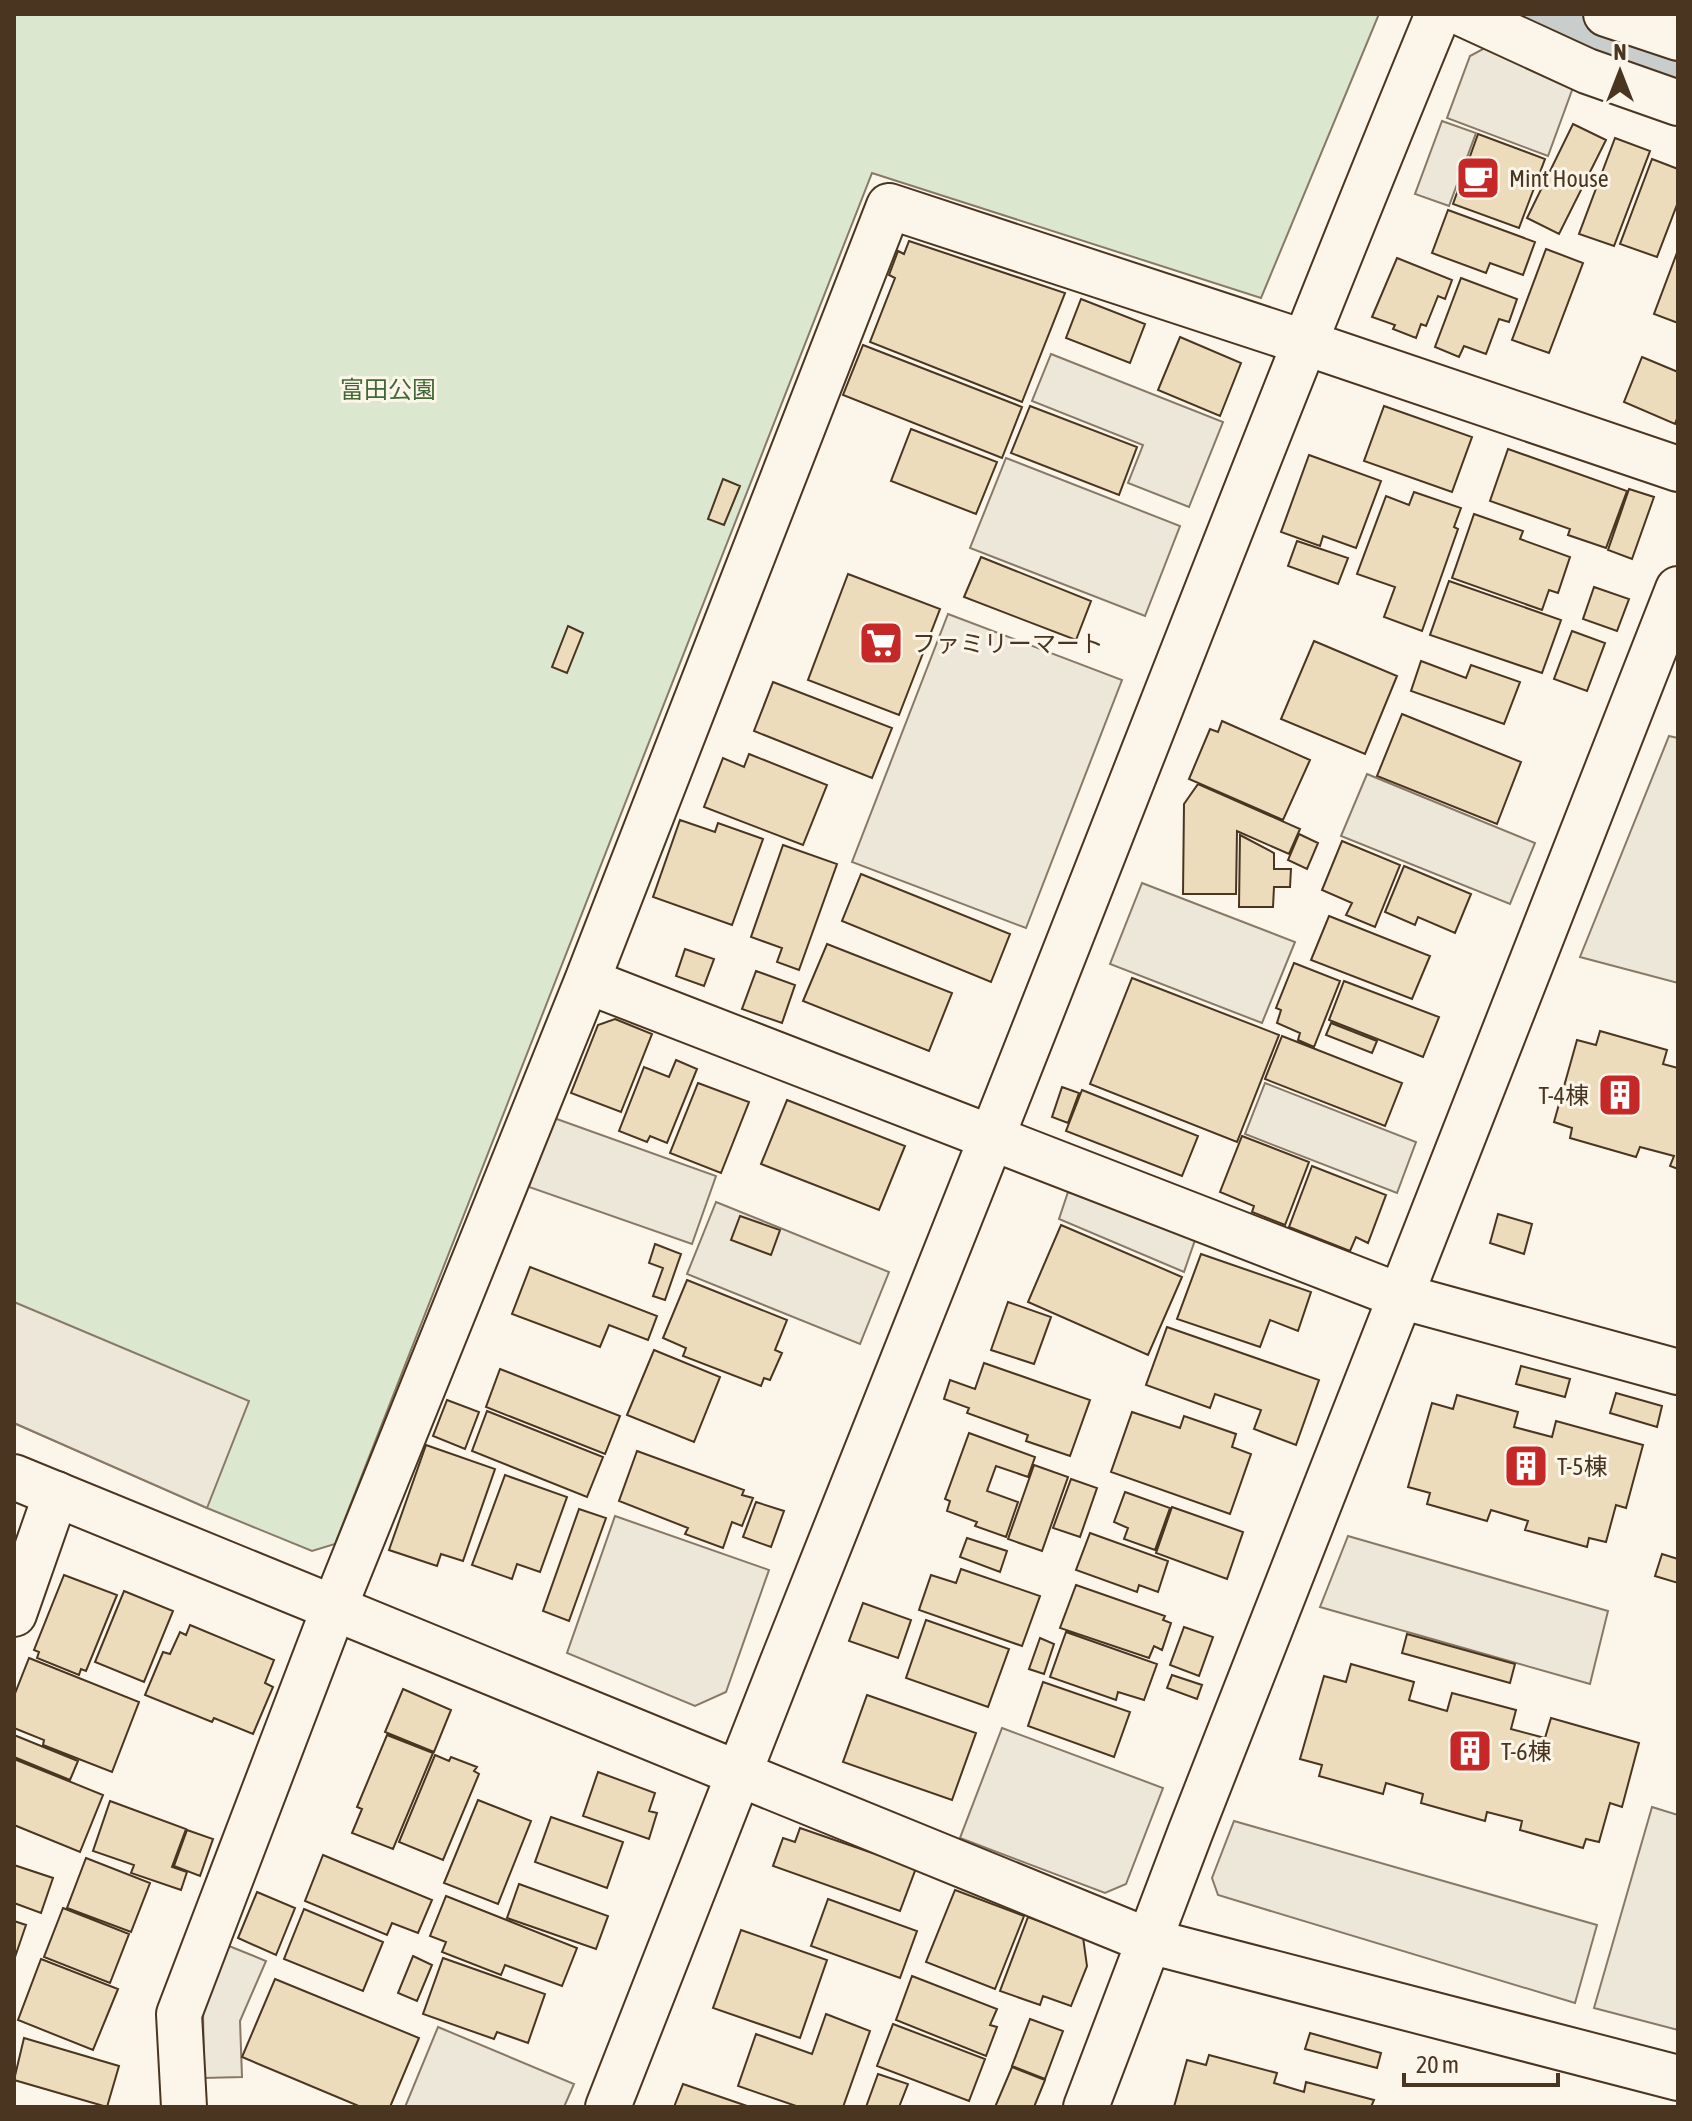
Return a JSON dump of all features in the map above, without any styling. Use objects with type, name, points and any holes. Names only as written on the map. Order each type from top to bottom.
[{"type":"street","points":[[608,2107],[1303,342],[1438,14]]},
{"type":"street","points":[[1463,14],[1587,71],[1678,103]]},
{"type":"street","points":[[1606,14],[1678,38]]},
{"type":"street","points":[[184,2107],[179,2014],[334,1608],[587,981],[889,206],[1678,469]]},
{"type":"street","points":[[1086,2107],[1678,589]]},
{"type":"street","points":[[587,981],[1400,1296],[1678,1372]]},
{"type":"street","points":[[14,1477],[1149,1941],[1678,2078]]},
{"type":"street","points":[[14,1614],[56,1494]]},
{"type":"green space","name":"富田公園","points":[[14,14],[1379,14],[1261,298],[872,173],[335,1544],[312,1551],[14,1423]]},
{"type":"shaded area","points":[[1517,14],[1581,14],[1605,30],[1678,55],[1678,82],[1596,52]]},
{"type":"shaded area","points":[[1494,43],[1575,82],[1548,156],[1447,118],[1470,56]]},
{"type":"shaded area","points":[[1442,121],[1476,133],[1449,206],[1415,194]]},
{"type":"shaded area","points":[[1051,354],[1223,422],[1189,507],[1128,483],[1143,445],[1032,401]]},
{"type":"shaded area","points":[[1006,458],[1180,526],[1145,616],[970,548]]},
{"type":"shaded area","points":[[948,614],[1122,680],[1026,928],[852,862]]},
{"type":"shaded area","points":[[1669,736],[1678,738],[1678,983],[1580,957]]},
{"type":"shaded area","points":[[1367,774],[1535,843],[1510,904],[1341,836]]},
{"type":"shaded area","points":[[1142,883],[1295,942],[1262,1023],[1110,964]]},
{"type":"shaded area","points":[[1265,1083],[1416,1142],[1397,1193],[1245,1134]]},
{"type":"shaded area","points":[[554,1118],[716,1176],[692,1244],[529,1187]]},
{"type":"shaded area","points":[[1068,1192],[1196,1237],[1184,1272],[1059,1219]]},
{"type":"shaded area","points":[[716,1202],[889,1272],[860,1344],[687,1274]]},
{"type":"shaded area","points":[[14,1302],[249,1401],[207,1508],[14,1423]]},
{"type":"shaded area","points":[[615,1516],[769,1570],[726,1692],[695,1706],[567,1653]]},
{"type":"shaded area","points":[[1348,1536],[1608,1611],[1590,1684],[1320,1607]]},
{"type":"shaded area","points":[[1002,1728],[1163,1788],[1126,1884],[1105,1893],[960,1838]]},
{"type":"shaded area","points":[[1652,1807],[1678,1815],[1678,2030],[1594,2008]]},
{"type":"shaded area","points":[[1234,1821],[1597,1925],[1575,2003],[1218,1895],[1212,1878]]},
{"type":"shaded area","points":[[229,1946],[266,1961],[240,2021],[242,2077],[204,2078],[203,2009]]},
{"type":"shaded area","points":[[438,2027],[574,2084],[564,2107],[405,2107]]},
{"type":"building","points":[[1573,124],[1606,140],[1559,234],[1527,218]]},
{"type":"building","points":[[1478,134],[1545,159],[1519,228],[1453,204]]},
{"type":"building","points":[[1615,138],[1650,151],[1614,246],[1579,234]]},
{"type":"building","points":[[1652,159],[1678,169],[1678,202],[1657,257],[1620,244]]},
{"type":"building","points":[[1448,210],[1535,242],[1523,275],[1490,263],[1486,273],[1432,253]]},
{"type":"building","points":[[909,241],[1065,293],[1022,402],[870,342],[895,278],[889,275],[898,251],[904,254]]},
{"type":"building","points":[[1546,249],[1583,263],[1549,353],[1512,340]]},
{"type":"building","points":[[1678,250],[1678,323],[1654,314]]},
{"type":"building","points":[[1397,258],[1452,280],[1445,299],[1438,296],[1426,326],[1421,324],[1416,338],[1393,329],[1395,325],[1372,317]]},
{"type":"building","points":[[1461,278],[1517,299],[1509,322],[1499,319],[1486,354],[1464,346],[1459,357],[1435,347]]},
{"type":"building","points":[[1081,299],[1145,324],[1130,363],[1066,338]]},
{"type":"building","points":[[1180,337],[1241,363],[1220,416],[1158,390]]},
{"type":"building","points":[[863,345],[1022,407],[1002,458],[843,395]]},
{"type":"building","points":[[1642,357],[1678,372],[1678,416],[1675,424],[1624,402]]},
{"type":"building","points":[[1030,406],[1137,447],[1119,495],[1011,453]]},
{"type":"building","points":[[1384,406],[1472,437],[1452,492],[1364,461]]},
{"type":"building","points":[[911,429],[997,462],[976,514],[891,481]]},
{"type":"building","points":[[1508,449],[1627,491],[1606,548],[1568,535],[1570,529],[1490,501]]},
{"type":"building","points":[[1309,455],[1381,481],[1356,548],[1323,536],[1320,546],[1281,532]]},
{"type":"building","points":[[723,479],[740,486],[724,525],[708,519]]},
{"type":"building","points":[[1629,489],[1654,497],[1632,559],[1608,550]]},
{"type":"building","points":[[1414,492],[1461,508],[1454,527],[1458,529],[1422,631],[1384,617],[1395,587],[1357,574],[1386,496],[1409,505]]},
{"type":"building","points":[[1474,514],[1523,531],[1520,539],[1570,557],[1558,593],[1549,590],[1542,610],[1452,578]]},
{"type":"building","points":[[1297,541],[1348,558],[1338,584],[1288,566]]},
{"type":"building","points":[[981,557],[1091,601],[1076,640],[964,597]]},
{"type":"building","points":[[848,574],[940,609],[899,715],[808,680]]},
{"type":"building","points":[[1449,581],[1561,620],[1542,673],[1430,635]]},
{"type":"building","points":[[1594,587],[1629,599],[1617,631],[1583,619]]},
{"type":"building","points":[[568,626],[583,633],[567,673],[552,667]]},
{"type":"building","points":[[1572,631],[1605,643],[1587,691],[1554,679]]},
{"type":"building","points":[[1314,641],[1397,676],[1365,754],[1281,719]]},
{"type":"building","points":[[1421,661],[1466,678],[1471,665],[1520,682],[1504,724],[1411,691]]},
{"type":"building","points":[[773,682],[892,728],[872,778],[754,731]]},
{"type":"building","points":[[1402,714],[1521,762],[1497,824],[1377,776]]},
{"type":"building","points":[[1222,721],[1310,760],[1283,820],[1189,779],[1210,729],[1218,732]]},
{"type":"building","points":[[749,754],[827,785],[803,845],[704,807],[723,758],[744,767]]},
{"type":"building","points":[[1198,784],[1300,829],[1289,854],[1237,831],[1236,894],[1183,894],[1184,804]]},
{"type":"building","points":[[680,820],[715,832],[718,823],[763,839],[732,925],[653,897]]},
{"type":"building","points":[[1299,834],[1318,843],[1307,869],[1288,860]]},
{"type":"building","points":[[1240,835],[1274,853],[1274,869],[1291,869],[1290,887],[1274,887],[1273,907],[1239,907]]},
{"type":"building","points":[[1342,841],[1400,865],[1375,927],[1346,915],[1352,903],[1322,890]]},
{"type":"building","points":[[783,845],[837,864],[799,970],[777,962],[782,948],[751,937]]},
{"type":"building","points":[[1404,866],[1471,894],[1455,933],[1418,917],[1415,925],[1385,912]]},
{"type":"building","points":[[861,874],[1010,934],[991,982],[842,921]]},
{"type":"building","points":[[1329,916],[1430,956],[1412,999],[1311,960]]},
{"type":"building","points":[[827,944],[952,993],[929,1051],[803,1001]]},
{"type":"building","points":[[685,949],[714,959],[704,986],[676,976]]},
{"type":"building","points":[[1294,963],[1340,981],[1314,1047],[1298,1040],[1300,1033],[1277,1023],[1281,1010],[1276,1008]]},
{"type":"building","points":[[756,971],[795,985],[782,1023],[742,1009]]},
{"type":"building","points":[[1132,978],[1279,1035],[1237,1142],[1090,1084]]},
{"type":"building","points":[[1344,981],[1439,1017],[1423,1057],[1329,1020]]},
{"type":"building","points":[[615,1019],[652,1034],[621,1112],[571,1093],[598,1025]]},
{"type":"building","points":[[1331,1023],[1377,1041],[1372,1053],[1326,1035]]},
{"type":"building","name":"T-4棟","points":[[1600,1031],[1667,1050],[1663,1064],[1678,1068],[1678,1169],[1670,1166],[1674,1156],[1640,1147],[1636,1157],[1570,1138],[1572,1128],[1554,1122],[1577,1040],[1596,1045]]},
{"type":"building","points":[[1282,1036],[1402,1083],[1385,1126],[1265,1079]]},
{"type":"building","points":[[676,1060],[697,1069],[667,1143],[650,1136],[647,1142],[619,1131],[644,1067],[669,1077]]},
{"type":"building","points":[[698,1083],[749,1102],[721,1173],[670,1153]]},
{"type":"building","points":[[1062,1087],[1079,1093],[1068,1123],[1052,1117]]},
{"type":"building","points":[[1082,1090],[1198,1136],[1182,1176],[1066,1131]]},
{"type":"building","points":[[787,1100],[905,1146],[879,1210],[761,1164]]},
{"type":"building","points":[[1242,1136],[1309,1162],[1285,1225],[1252,1212],[1254,1206],[1220,1192]]},
{"type":"building","points":[[1312,1166],[1386,1195],[1368,1243],[1356,1237],[1350,1251],[1289,1227]]},
{"type":"building","points":[[1498,1214],[1532,1224],[1524,1254],[1490,1243]]},
{"type":"building","points":[[740,1216],[780,1230],[771,1255],[731,1240]]},
{"type":"building","points":[[1061,1225],[1182,1277],[1148,1355],[1028,1302]]},
{"type":"building","points":[[655,1244],[681,1254],[665,1300],[653,1296],[663,1268],[649,1263]]},
{"type":"building","points":[[1201,1254],[1311,1292],[1298,1331],[1270,1320],[1260,1347],[1177,1319]]},
{"type":"building","points":[[530,1267],[657,1316],[648,1340],[609,1325],[600,1347],[512,1314]]},
{"type":"building","points":[[687,1280],[787,1320],[775,1350],[782,1353],[770,1380],[764,1378],[761,1386],[683,1356],[686,1348],[663,1338]]},
{"type":"building","points":[[1008,1302],[1051,1317],[1034,1364],[991,1350]]},
{"type":"building","points":[[1167,1327],[1319,1380],[1296,1445],[1254,1429],[1261,1410],[1215,1394],[1210,1408],[1146,1385]]},
{"type":"building","points":[[654,1350],[720,1377],[694,1442],[627,1415]]},
{"type":"building","points":[[984,1363],[1090,1400],[1070,1456],[1026,1441],[1028,1435],[967,1413],[969,1408],[944,1399],[950,1380],[975,1389]]},
{"type":"building","points":[[1521,1366],[1570,1379],[1565,1397],[1516,1384]]},
{"type":"building","points":[[500,1369],[620,1416],[605,1454],[486,1407]]},
{"type":"building","points":[[1616,1393],[1662,1406],[1657,1427],[1610,1413]]},
{"type":"building","name":"T-5棟","points":[[1457,1395],[1518,1412],[1514,1427],[1552,1437],[1556,1421],[1643,1445],[1626,1508],[1616,1505],[1606,1542],[1589,1538],[1587,1547],[1525,1530],[1528,1521],[1491,1510],[1487,1521],[1427,1504],[1430,1493],[1408,1487],[1432,1403],[1453,1409]]},
{"type":"building","points":[[447,1400],[479,1412],[465,1449],[433,1436]]},
{"type":"building","points":[[487,1411],[603,1457],[587,1497],[472,1451]]},
{"type":"building","points":[[1132,1412],[1180,1428],[1184,1416],[1236,1434],[1232,1447],[1251,1454],[1230,1514],[1111,1472]]},
{"type":"building","points":[[969,1433],[1035,1457],[1028,1477],[996,1466],[987,1491],[1018,1502],[1006,1537],[975,1526],[977,1522],[947,1511],[950,1501],[945,1499]]},
{"type":"building","points":[[426,1445],[495,1469],[463,1561],[441,1554],[437,1566],[389,1550]]},
{"type":"building","points":[[637,1451],[744,1490],[742,1495],[753,1498],[742,1526],[732,1522],[723,1548],[685,1534],[688,1528],[619,1501]]},
{"type":"building","points":[[1034,1465],[1068,1477],[1042,1551],[1008,1539]]},
{"type":"building","points":[[505,1475],[567,1497],[540,1572],[517,1564],[512,1579],[472,1565]]},
{"type":"building","points":[[1071,1479],[1097,1488],[1080,1537],[1053,1528]]},
{"type":"building","points":[[1125,1492],[1170,1508],[1155,1550],[1124,1539],[1128,1528],[1114,1522]]},
{"type":"building","points":[[756,1502],[784,1511],[771,1547],[743,1537]]},
{"type":"building","points":[[1172,1507],[1243,1532],[1227,1579],[1156,1553]]},
{"type":"building","points":[[579,1509],[606,1518],[569,1621],[543,1611]]},
{"type":"building","points":[[1090,1533],[1168,1561],[1158,1592],[1139,1585],[1137,1592],[1076,1570]]},
{"type":"building","points":[[967,1538],[1007,1551],[1000,1572],[960,1557]]},
{"type":"building","points":[[1662,1554],[1678,1559],[1678,1583],[1655,1576]]},
{"type":"building","points":[[961,1569],[1040,1596],[1022,1646],[919,1610],[931,1575],[956,1583]]},
{"type":"building","points":[[64,1575],[117,1595],[86,1671],[81,1669],[79,1675],[37,1658],[39,1652],[34,1650]]},
{"type":"building","points":[[1076,1585],[1165,1616],[1163,1620],[1171,1623],[1162,1650],[1154,1646],[1149,1658],[1060,1628]]},
{"type":"building","points":[[124,1591],[173,1611],[144,1682],[95,1662]]},
{"type":"building","points":[[863,1603],[911,1620],[898,1658],[849,1641]]},
{"type":"building","points":[[926,1620],[1009,1649],[988,1707],[906,1678]]},
{"type":"building","points":[[190,1625],[274,1660],[265,1683],[273,1687],[253,1734],[214,1718],[212,1722],[145,1695],[163,1652],[170,1654],[180,1632],[186,1635]]},
{"type":"building","points":[[1184,1627],[1213,1637],[1199,1676],[1170,1665]]},
{"type":"building","points":[[1066,1632],[1157,1664],[1144,1700],[1118,1692],[1116,1700],[1050,1677]]},
{"type":"building","points":[[1407,1634],[1515,1664],[1510,1683],[1402,1653]]},
{"type":"building","points":[[1040,1638],[1054,1644],[1044,1674],[1029,1669]]},
{"type":"building","points":[[29,1658],[139,1702],[112,1772],[43,1745],[44,1740],[14,1728],[14,1696]]},
{"type":"building","name":"T-6棟","points":[[1351,1664],[1414,1682],[1409,1700],[1447,1711],[1452,1693],[1516,1710],[1511,1729],[1545,1738],[1551,1718],[1639,1743],[1622,1807],[1610,1803],[1599,1842],[1586,1839],[1583,1848],[1520,1830],[1522,1821],[1487,1812],[1485,1821],[1421,1803],[1423,1794],[1386,1783],[1383,1794],[1319,1776],[1322,1765],[1300,1759],[1324,1676],[1346,1682]]},
{"type":"building","points":[[1172,1675],[1202,1685],[1197,1699],[1167,1688]]},
{"type":"building","points":[[1043,1682],[1130,1712],[1114,1757],[1028,1726]]},
{"type":"building","points":[[403,1689],[451,1710],[434,1752],[385,1732]]},
{"type":"building","points":[[867,1695],[976,1733],[952,1800],[843,1762]]},
{"type":"building","points":[[14,1735],[78,1761],[70,1780],[14,1757]]},
{"type":"building","points":[[387,1735],[433,1753],[393,1849],[352,1833],[362,1809],[357,1807]]},
{"type":"building","points":[[435,1755],[449,1761],[451,1757],[477,1767],[474,1771],[479,1774],[443,1860],[399,1842]]},
{"type":"building","points":[[14,1759],[103,1795],[80,1852],[14,1825]]},
{"type":"building","points":[[598,1772],[655,1793],[649,1811],[657,1813],[649,1839],[583,1816]]},
{"type":"building","points":[[478,1800],[531,1821],[498,1904],[444,1883]]},
{"type":"building","points":[[110,1801],[186,1829],[172,1867],[187,1872],[181,1890],[131,1873],[134,1865],[93,1851]]},
{"type":"building","points":[[551,1817],[623,1842],[607,1888],[535,1862]]},
{"type":"building","points":[[800,1828],[916,1868],[900,1911],[773,1866],[783,1838],[795,1842]]},
{"type":"building","points":[[187,1830],[213,1839],[200,1876],[174,1866]]},
{"type":"building","points":[[323,1855],[432,1900],[418,1933],[392,1923],[387,1935],[305,1901]]},
{"type":"building","points":[[86,1858],[150,1883],[131,1932],[67,1908]]},
{"type":"building","points":[[14,1865],[53,1878],[41,1913],[14,1903]]},
{"type":"building","points":[[519,1884],[608,1916],[596,1949],[507,1918]]},
{"type":"building","points":[[955,1890],[1024,1916],[995,1989],[926,1962]]},
{"type":"building","points":[[257,1892],[295,1908],[276,1955],[238,1938]]},
{"type":"building","points":[[446,1896],[577,1948],[562,1986],[505,1965],[501,1975],[442,1952],[446,1942],[430,1936]]},
{"type":"building","points":[[828,1899],[917,1931],[900,1978],[811,1946]]},
{"type":"building","points":[[63,1908],[129,1934],[110,1983],[44,1957]]},
{"type":"building","points":[[304,1909],[383,1942],[363,1991],[284,1959]]},
{"type":"building","points":[[1028,1917],[1083,1937],[1087,1966],[1071,2006],[1043,1996],[1040,2005],[1000,1991]]},
{"type":"building","points":[[14,1921],[26,1925],[14,1960]]},
{"type":"building","points":[[741,1930],[827,1960],[800,2038],[713,2008]]},
{"type":"building","points":[[413,1956],[432,1965],[417,2001],[398,1993]]},
{"type":"building","points":[[443,1958],[545,1994],[528,2043],[497,2032],[494,2039],[423,2014]]},
{"type":"building","points":[[41,1959],[118,1989],[93,2050],[18,2020]]},
{"type":"building","points":[[912,1976],[997,2009],[990,2025],[997,2027],[986,2056],[896,2020]]},
{"type":"building","points":[[275,1979],[419,2038],[390,2107],[361,2107],[242,2057]]},
{"type":"building","points":[[826,2014],[870,2031],[843,2107],[799,2107],[738,2086],[756,2034],[812,2054]]},
{"type":"building","points":[[1030,2019],[1063,2031],[1045,2079],[1012,2066]]},
{"type":"building","points":[[893,2024],[985,2059],[969,2101],[877,2066]]},
{"type":"building","points":[[1310,2033],[1381,2053],[1377,2068],[1305,2049]]},
{"type":"building","points":[[24,2038],[119,2066],[107,2107],[14,2080]]},
{"type":"building","points":[[1209,2055],[1277,2073],[1274,2083],[1304,2092],[1306,2082],[1374,2100],[1371,2107],[1174,2107],[1187,2060],[1206,2065]]},
{"type":"building","points":[[1012,2067],[1045,2080],[1034,2107],[995,2107]]},
{"type":"building","points":[[878,2074],[908,2084],[899,2107],[866,2107]]},
{"type":"building","points":[[683,2084],[750,2107],[674,2107]]},
{"type":"place","name":"Mint House","points":[[1478,178]]},
{"type":"place","name":"ファミリーマート","points":[[881,643]]},
{"type":"place","name":"T-4棟","points":[[1620,1095]]},
{"type":"place","name":"T-5棟","points":[[1526,1466]]},
{"type":"place","name":"T-6棟","points":[[1470,1751]]}]
